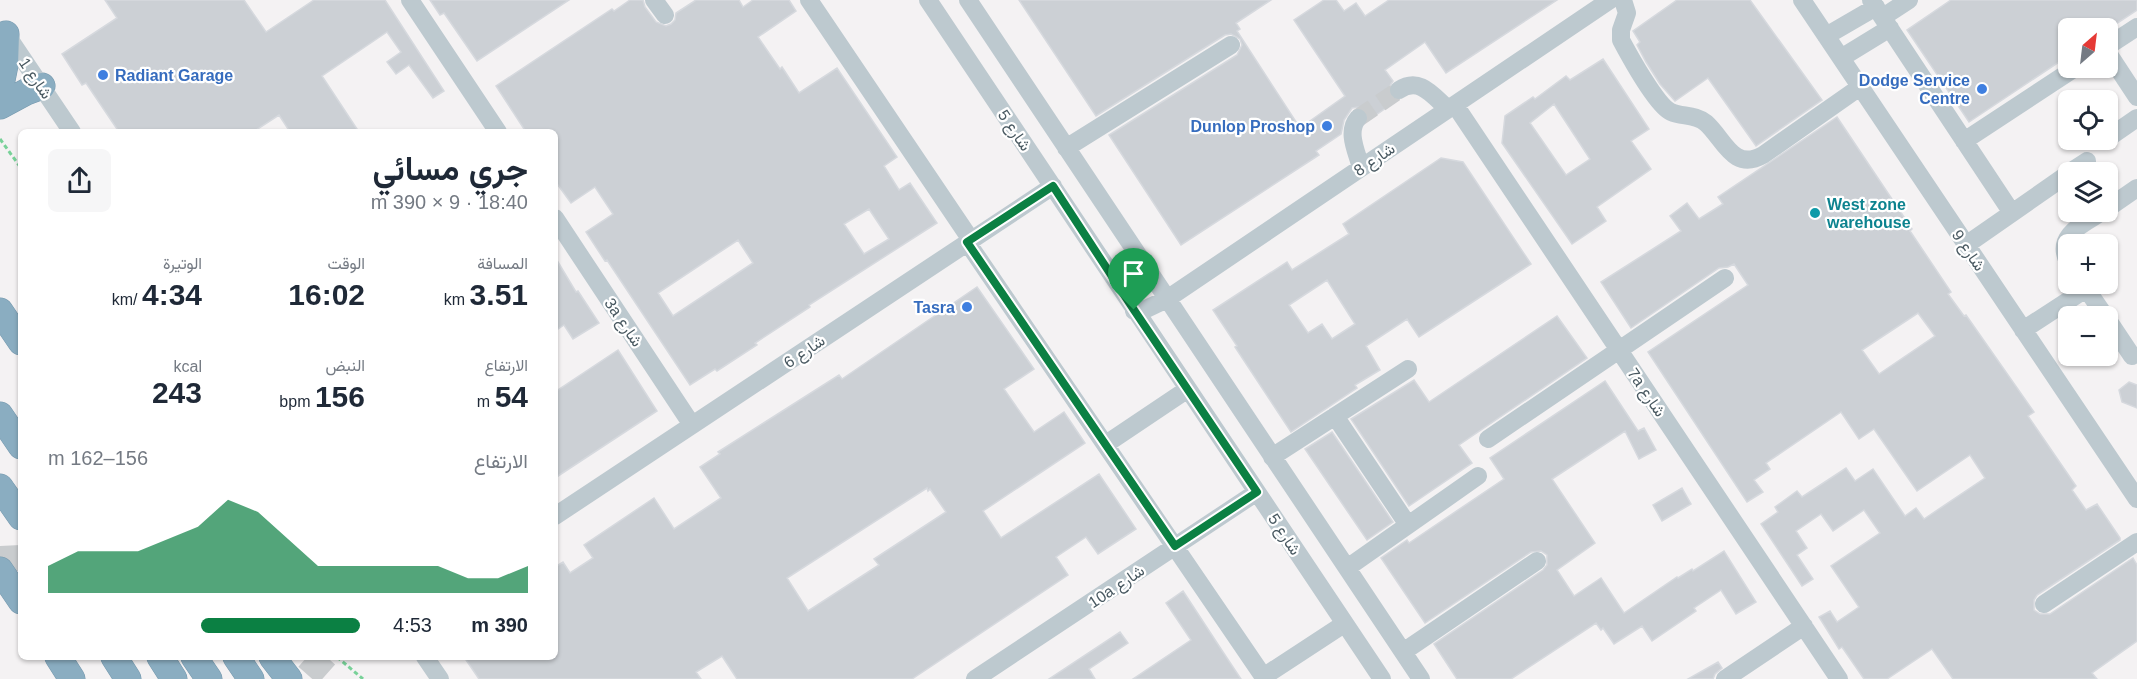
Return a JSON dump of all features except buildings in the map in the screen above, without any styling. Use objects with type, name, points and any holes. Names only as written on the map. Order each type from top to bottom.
[{"type":"highway","points":[[0,90],[5,65],[3,30]]},
{"type":"highway","points":[[0,106],[42,86]]},
{"type":"highway","points":[[0,311],[18,338]]},
{"type":"highway","points":[[0,415],[18,442]]},
{"type":"highway","points":[[0,487],[18,514]]},
{"type":"highway","points":[[0,570],[18,597]]},
{"type":"highway","points":[[60,660],[72,679]]},
{"type":"highway","points":[[116,660],[128,679]]},
{"type":"highway","points":[[162,660],[174,679]]},
{"type":"highway","points":[[196,660],[209,679]]},
{"type":"highway","points":[[238,660],[251,679]]},
{"type":"highway","points":[[274,660],[289,679]]},
{"type":"street","points":[[410,0],[496,129]]},
{"type":"street","points":[[809,0],[1264,678],[1344,624]]},
{"type":"street","name":"شارع 5","points":[[928,0],[1382,679]]},
{"type":"street","name":"شارع 8","points":[[1134,310],[1146,309],[1167,299],[1610,0]]},
{"type":"street","points":[[1623,0],[1628,13],[1621,30],[1622,40],[1659,103],[1672,113],[1703,120],[1728,150],[1738,158],[1751,160],[1763,155],[1860,87]]},
{"type":"street","name":"شارع 9","points":[[1802,0],[2137,499]]},
{"type":"street","points":[[1826,36],[1909,0]]},
{"type":"street","name":"شارع 5","points":[[972,1],[1066,148],[1421,679]]},
{"type":"street","points":[[1841,58],[1880,13]]},
{"type":"street","points":[[1880,13],[2012,213]]},
{"type":"street","points":[[2118,39],[2137,27]]},
{"type":"street","name":"شارع 1","points":[[3,30],[70,129]]},
{"type":"street","points":[[1066,148],[1230,45]]},
{"type":"street","points":[[2118,68],[2137,97]]},
{"type":"street","points":[[1964,141],[2060,78]]},
{"type":"street","name":"7a شارع","points":[[1399,90],[1407,85],[1421,86],[1451,107],[1619,350],[1839,679]]},
{"type":"street","points":[[1358,118],[1351,130],[1361,168]]},
{"type":"street","points":[[2118,132],[2137,118]]},
{"type":"street","points":[[2081,162],[2094,150]]},
{"type":"street","points":[[1966,245],[2058,181]]},
{"type":"street","name":"شارع 6","points":[[558,514],[1053,186]]},
{"type":"street","points":[[2118,201],[2137,188]]},
{"type":"street","points":[[2071,234],[2088,222]]},
{"type":"street","name":"3a شارع","points":[[558,223],[692,425]]},
{"type":"street","points":[[1488,439],[1725,279]]},
{"type":"street","points":[[2023,330],[2074,294]]},
{"type":"street","points":[[2118,336],[2132,356]]},
{"type":"street","points":[[1272,457],[1408,369]]},
{"type":"street","points":[[1106,444],[1188,389]]},
{"type":"street","points":[[1335,416],[1408,525]]},
{"type":"street","points":[[1347,568],[1478,476]]},
{"type":"street","name":"10a شارع","points":[[975,679],[1257,492]]},
{"type":"street","points":[[2044,604],[2137,542]]},
{"type":"street","points":[[1403,652],[1537,561]]},
{"type":"street","points":[[1725,679],[1804,626]]},
{"type":"street","points":[[427,660],[440,679]]},
{"type":"path","points":[[0,139],[18,164]]},
{"type":"path","points":[[341,660],[363,679]]},
{"type":"tunnel","points":[[1358,118],[1399,90]]},
{"type":"tunnel","points":[[0,559],[18,558]]},
{"type":"tunnel","points":[[310,660],[332,679]]},
{"type":"place","name":"Radiant Garage","points":[[103,75]]},
{"type":"place","name":"Dodge Service Centre","points":[[1982,89]]},
{"type":"place","name":"Dunlop Proshop","points":[[1327,126]]},
{"type":"place","name":"West zone warehouse","points":[[1815,213]]},
{"type":"place","name":"Tasra","points":[[967,307]]},
{"type":"route","points":[[1053,186],[1134,310],[1257,492],[1175,546],[967,242],[1053,186]]}]
